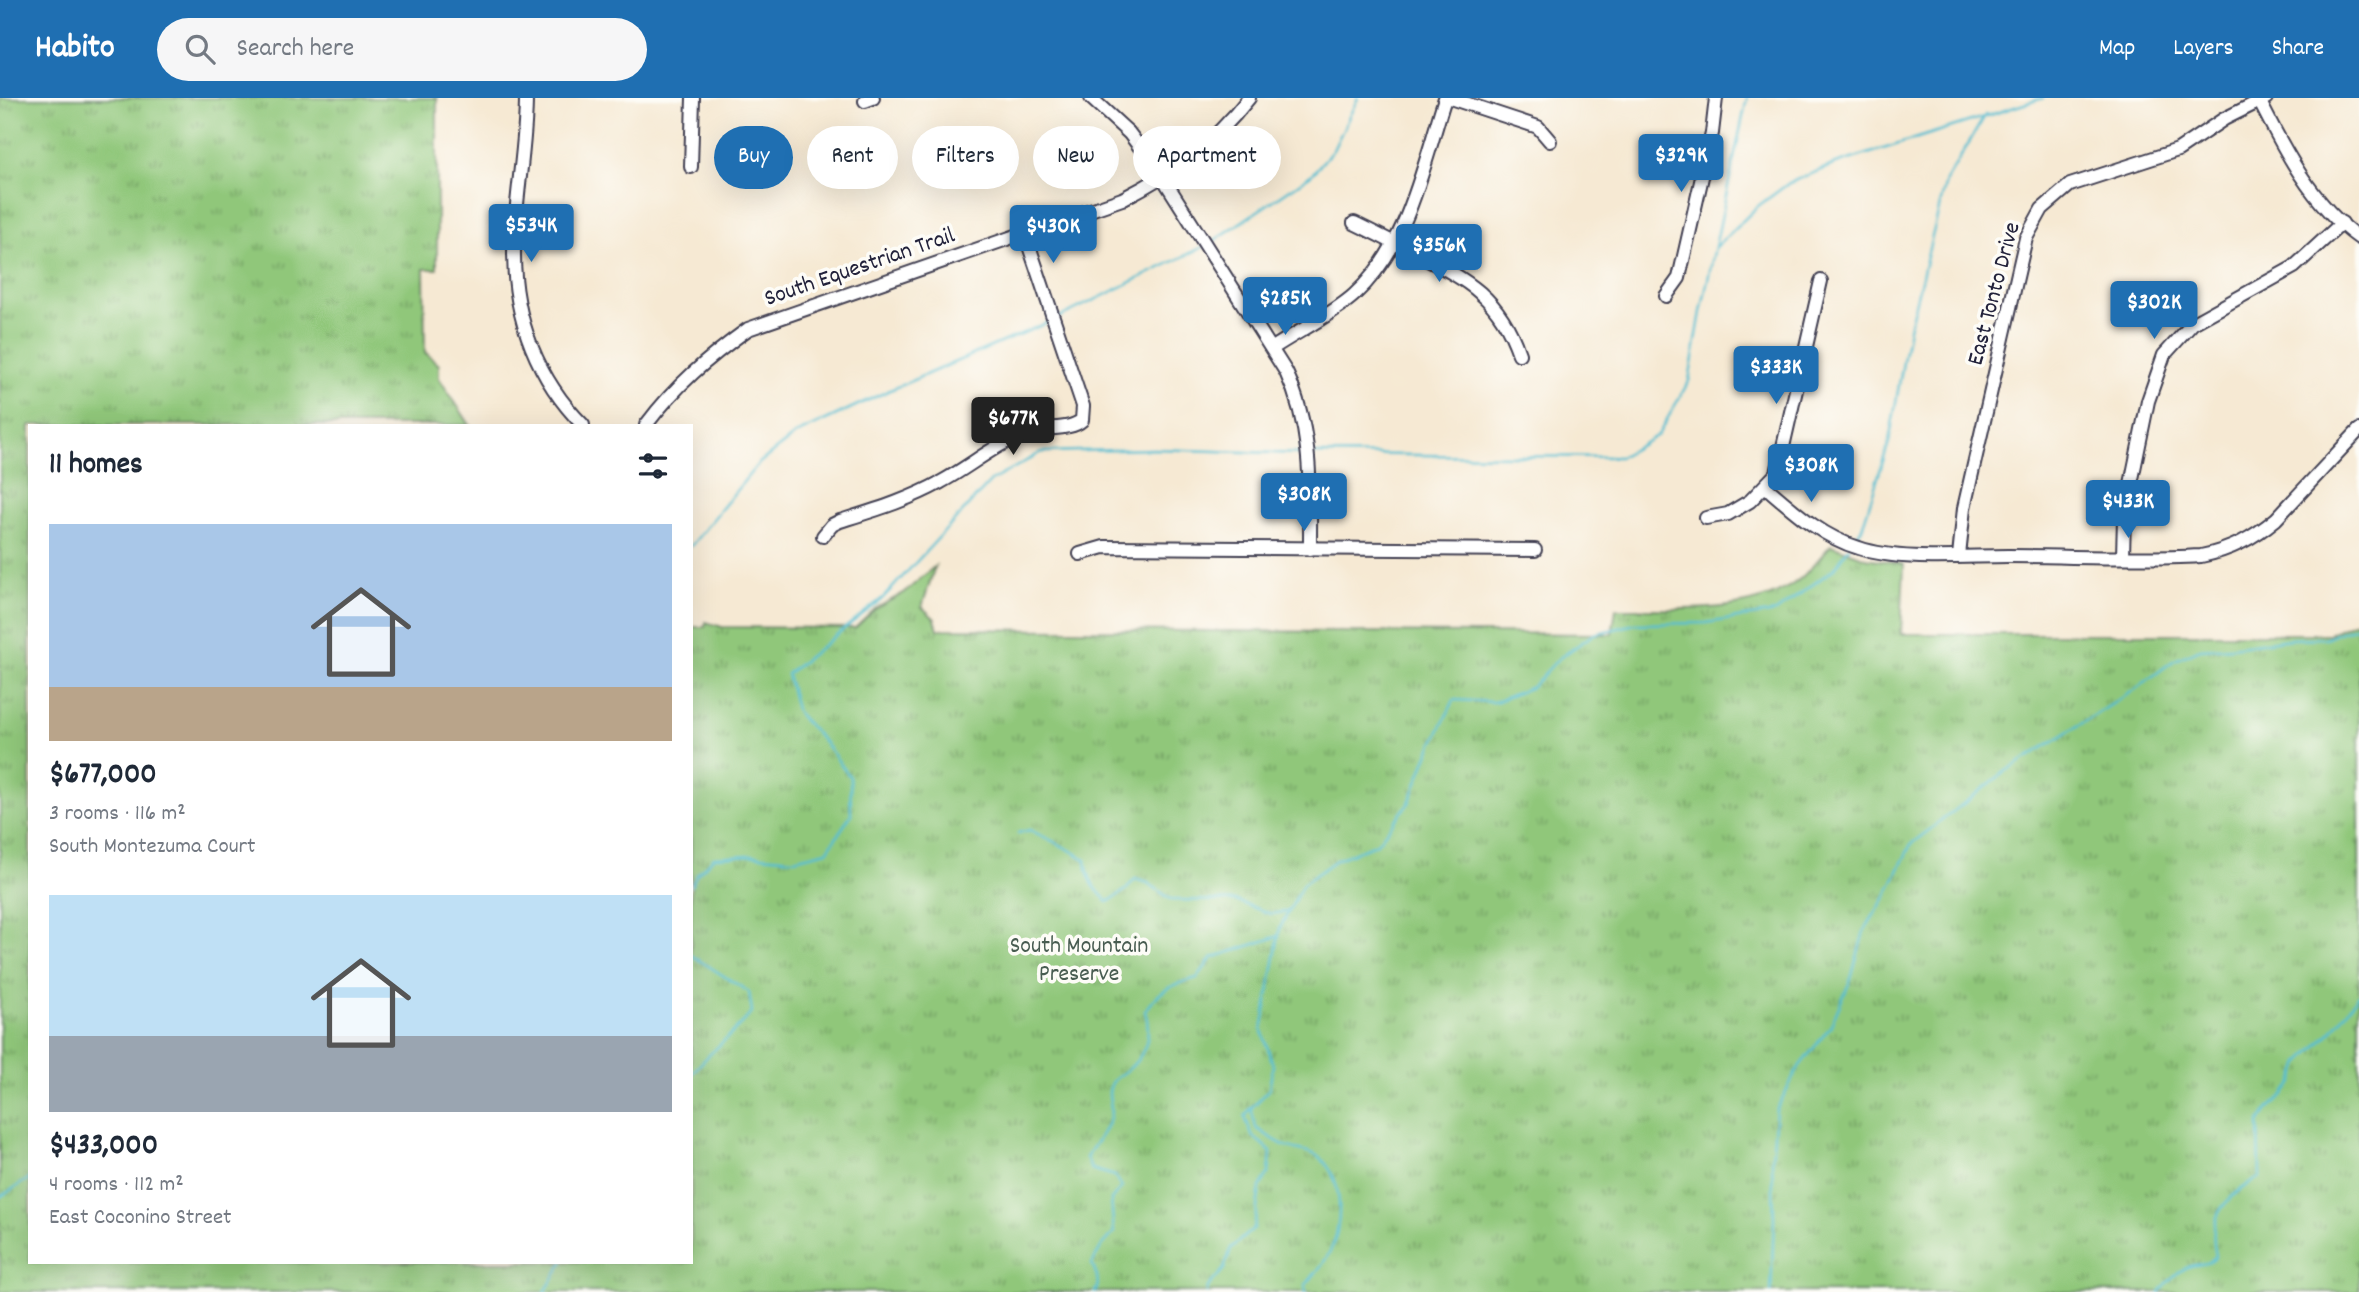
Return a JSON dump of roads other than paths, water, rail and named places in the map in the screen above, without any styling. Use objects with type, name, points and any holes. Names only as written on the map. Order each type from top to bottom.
[{"type":"street","points":[[526,98],[514,253],[516,294],[537,363],[567,409],[582,424]]},
{"type":"street","points":[[691,167],[693,98]]},
{"type":"street","points":[[1091,98],[1133,138]]},
{"type":"street","name":"South Equestrian Trail","points":[[1224,126],[1249,98]]},
{"type":"street","points":[[1273,348],[1352,298],[1387,257],[1401,232],[1447,98],[1538,127],[1550,141]]},
{"type":"street","points":[[1666,296],[1679,278],[1712,134],[1716,98]]},
{"type":"street","points":[[2261,99],[2305,182],[2359,238]]},
{"type":"street","name":"East Tonto Drive","points":[[1959,556],[1964,508],[2026,238],[2042,209],[2070,185],[2178,150],[2224,119],[2261,99]]},
{"type":"street","name":"South Equestrian Trail","points":[[647,424],[703,362],[748,329],[1122,199],[1142,189]]},
{"type":"street","points":[[1170,189],[1273,348],[1296,392],[1308,444],[1310,549]]},
{"type":"street","points":[[1354,223],[1458,275],[1478,289],[1504,318],[1519,354]]},
{"type":"street","points":[[2123,556],[2126,505],[2148,401],[2164,355],[2193,323],[2294,267],[2342,223]]},
{"type":"street","points":[[823,536],[832,525],[840,521],[925,492],[1011,439],[1032,431],[1080,423],[1084,415],[1083,406],[1025,233]]},
{"type":"street","points":[[1706,518],[1728,514],[1750,501],[1777,473],[1821,281]]},
{"type":"street","points":[[1766,487],[1827,535],[1860,549],[1895,555],[2201,556],[2242,543],[2276,519],[2359,430]]},
{"type":"street","points":[[1080,554],[1104,547],[1535,550]]},
{"type":"waterway","points":[[1209,244],[1311,175],[1333,150],[1358,98]]},
{"type":"waterway","points":[[1311,454],[1620,457],[1658,435],[1689,381],[1747,98]]},
{"type":"waterway","points":[[1715,248],[1758,206],[1789,183],[1833,165],[2043,98]]},
{"type":"waterway","points":[[1852,542],[1862,528],[1889,442],[1909,328],[1946,181],[1986,114]]},
{"type":"waterway","points":[[1058,318],[1203,247]]},
{"type":"waterway","points":[[693,544],[758,464],[796,434],[890,390],[1049,322]]},
{"type":"waterway","points":[[693,882],[714,857],[751,855],[794,859],[827,851],[851,815],[850,777],[825,743],[797,713],[787,674],[883,598],[991,481],[1042,452],[1154,449],[1305,454]]},
{"type":"waterway","points":[[1306,1292],[1305,1286],[1328,1255],[1337,1231],[1337,1188],[1332,1175],[1316,1155],[1284,1145],[1256,1128],[1251,1108],[1269,1090],[1273,1065],[1262,1030],[1280,928],[1303,884],[1336,860],[1377,843],[1409,803],[1454,700],[1495,702],[1532,687],[1558,659],[1594,634],[1635,624],[1706,623],[1776,612],[1835,568],[1849,547]]},
{"type":"waterway","points":[[1771,1292],[1774,1219],[1772,1160],[1776,1110],[1799,1067],[1830,1027],[1851,979],[1864,931],[1887,894],[1911,844],[2006,771],[2133,691],[2173,661],[2200,649],[2325,638],[2359,626]]},
{"type":"waterway","points":[[1018,833],[1030,830],[1086,860],[1092,883],[1108,902],[1126,890],[1135,879],[1148,883],[1172,900],[1236,901],[1271,914],[1289,911]]},
{"type":"waterway","points":[[1095,1292],[1098,1282],[1092,1264],[1101,1247],[1114,1233],[1111,1200],[1122,1187],[1115,1176],[1091,1169],[1086,1158],[1108,1122],[1111,1110],[1109,1090],[1112,1083],[1132,1066],[1145,1047],[1148,1033],[1145,1011],[1155,998],[1167,989],[1197,978],[1212,958],[1279,936]]},
{"type":"waterway","points":[[693,956],[749,992],[752,1012],[693,1073]]},
{"type":"waterway","points":[[2160,1292],[2181,1270],[2204,1264],[2216,1256],[2214,1228],[2222,1208],[2237,1192],[2260,1177],[2259,1123],[2293,1083],[2300,1063],[2332,1031],[2359,995]]},
{"type":"waterway","points":[[1207,1292],[1208,1287],[1224,1269],[1231,1248],[1254,1228],[1260,1187],[1269,1173],[1271,1152],[1252,1135],[1245,1117],[1250,1109]]},
{"type":"waterway","points":[[0,1197],[28,1179]]},
{"type":"waterway","points":[[545,1292],[562,1264]]},
{"type":"park label","name":"South Mountain Preserve","points":[[1079,961]]}]
